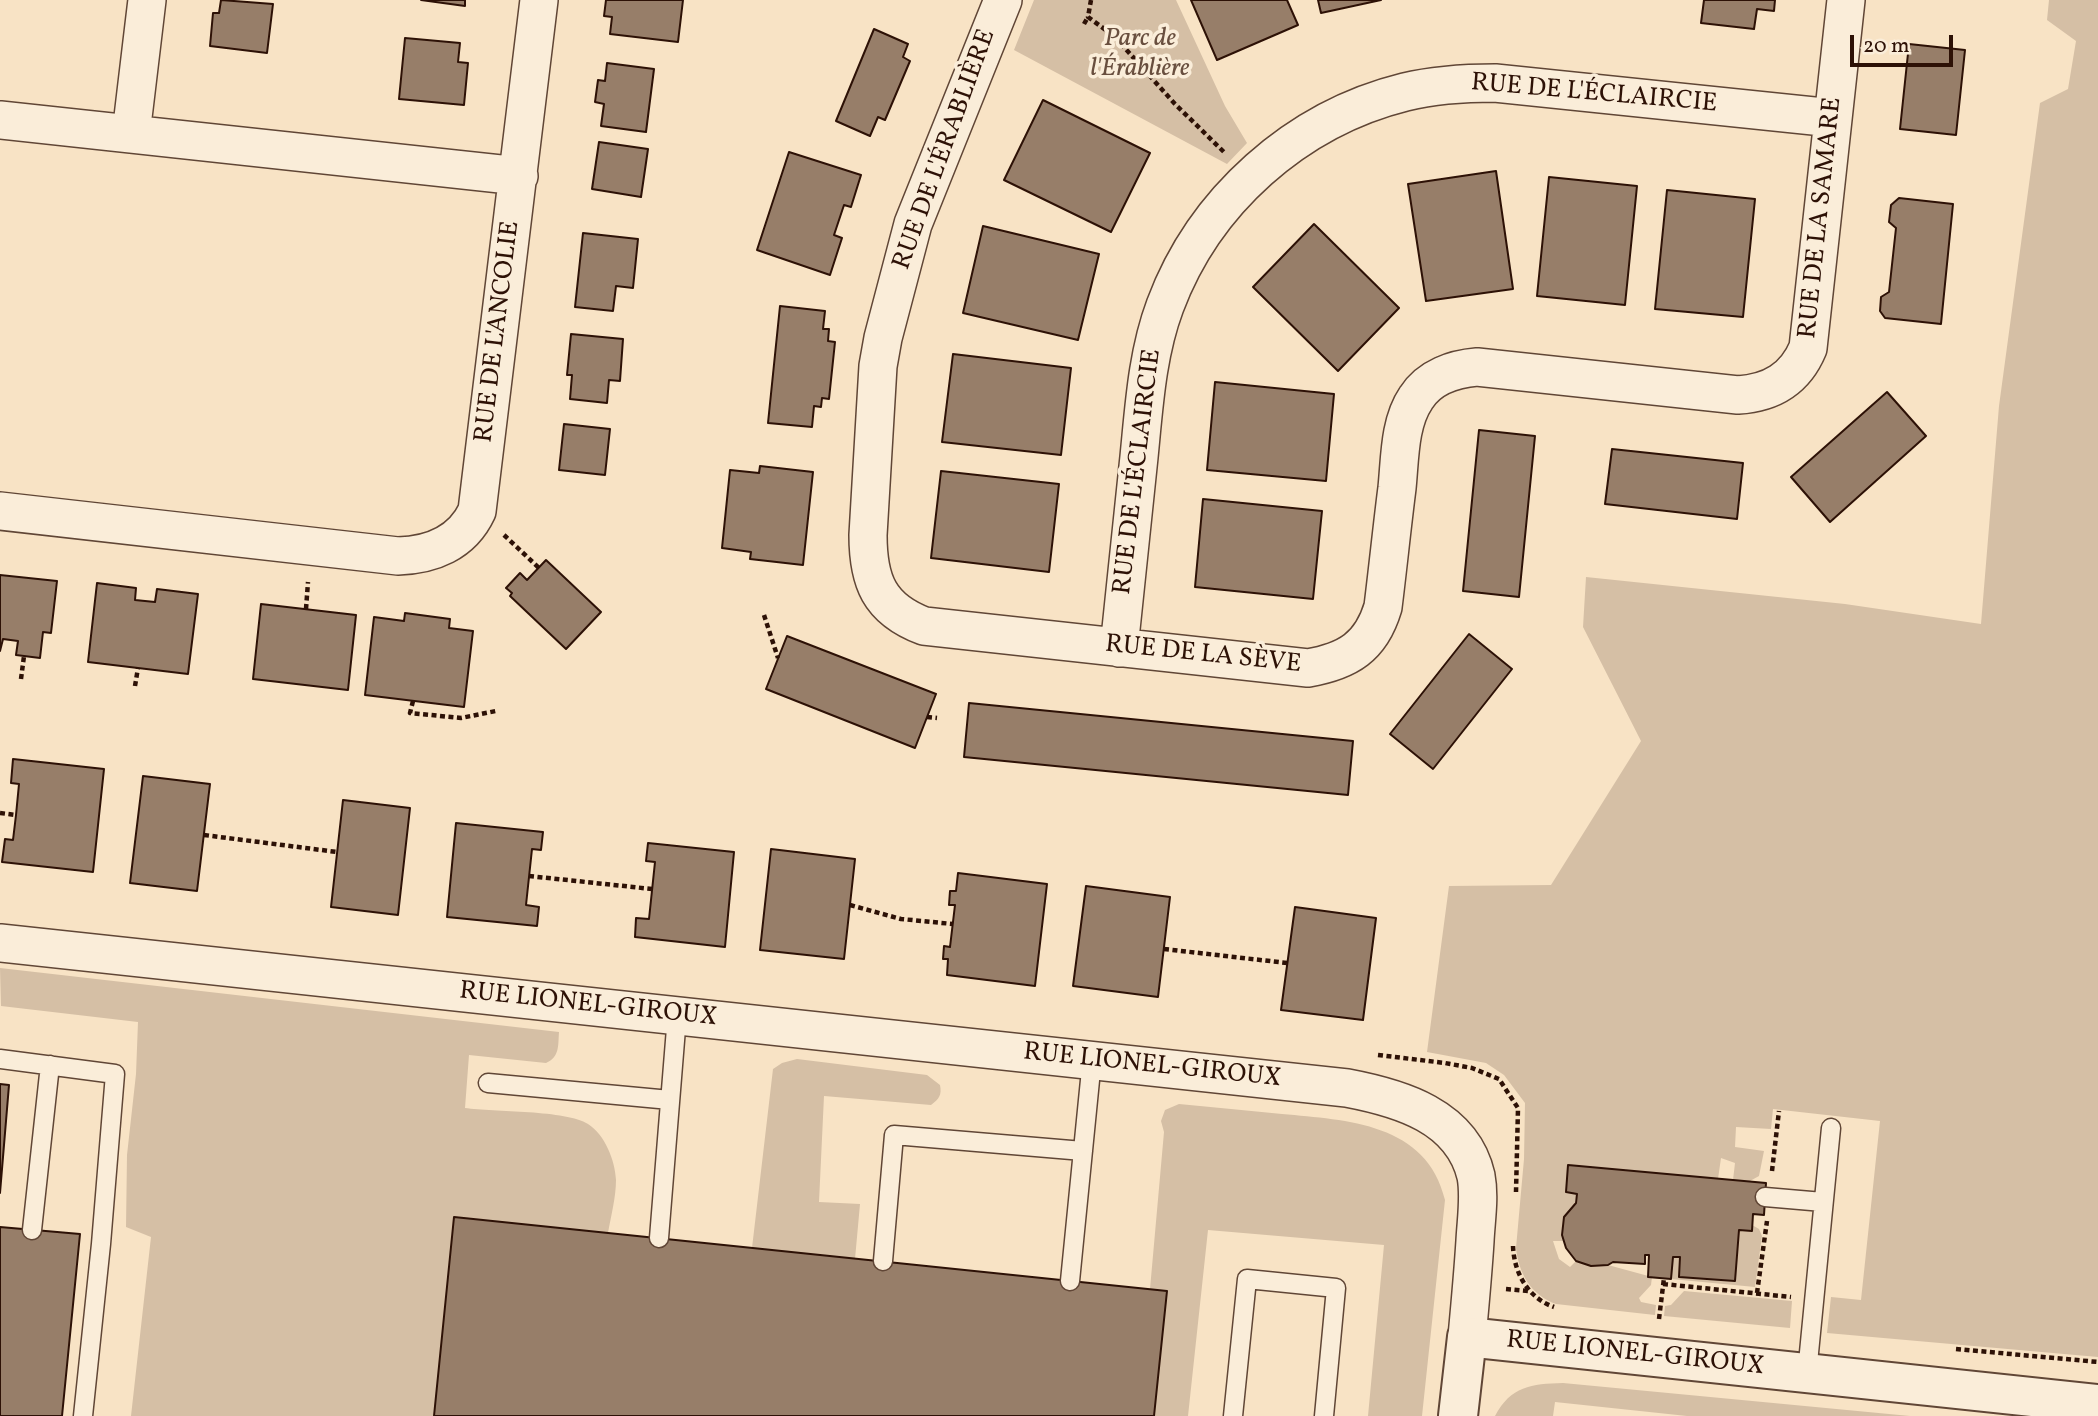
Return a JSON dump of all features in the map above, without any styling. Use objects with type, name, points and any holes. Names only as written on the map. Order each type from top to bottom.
[{"type":"street","points":[[131,134],[147,0]]},
{"type":"street","name":"RUE DE L'ANCOLIE","points":[[0,511],[398,556],[427,553],[463,533],[477,510],[539,0]]},
{"type":"street","name":"RUE DE L'ÉRABLIÈRE","points":[[878,591],[868,558],[868,535],[878,366],[883,338],[913,224],[1003,0]]},
{"type":"street","name":"RUE DE LA SAMARE","points":[[1780,384],[1794,373],[1808,348],[1846,0]]},
{"type":"street","name":"RUE DE L'ÉCLAIRCIE","points":[[1119,648],[1148,371],[1164,307],[1176,278],[1206,226],[1249,177],[1273,156],[1329,122],[1383,98],[1407,91],[1465,83],[1494,83],[1833,118]]},
{"type":"street","points":[[0,120],[519,176]]},
{"type":"street","name":"RUE DE LA SÈVE","points":[[878,591],[891,607],[908,620],[924,626],[1308,668],[1345,658],[1360,647],[1370,636],[1383,607],[1404,428],[1416,397],[1428,385],[1458,369],[1477,368],[1738,395],[1755,394],[1780,384]]},
{"type":"street","name":"RUE LIONEL-GIROUX","points":[[0,943],[1347,1088],[1398,1099],[1430,1114],[1454,1134],[1468,1156],[1476,1177],[1478,1200],[1467,1337],[1807,1373],[2013,1405],[2098,1404]]},
{"type":"street","points":[[1458,1416],[1467,1337]]},
{"type":"lane","points":[[659,1238],[677,1016]]},
{"type":"lane","points":[[0,1059],[115,1074],[101,1244],[82,1416]]},
{"type":"lane","points":[[1070,1281],[1092,1060]]},
{"type":"lane","points":[[32,1230],[50,1065]]},
{"type":"lane","points":[[488,1083],[670,1100]]},
{"type":"lane","points":[[1807,1373],[1831,1128]]},
{"type":"lane","points":[[883,1261],[894,1135],[1083,1151]]},
{"type":"lane","points":[[1765,1197],[1823,1202]]},
{"type":"lane","points":[[1233,1416],[1248,1279],[1336,1288],[1324,1416]]},
{"type":"path","points":[[1084,24],[1091,0]]},
{"type":"path","points":[[1088,17],[1114,36],[1175,104],[1231,159]]},
{"type":"path","points":[[477,510],[539,568]]},
{"type":"path","points":[[764,615],[778,658]]},
{"type":"path","points":[[21,679],[24,656]]},
{"type":"path","points":[[135,686],[138,668]]},
{"type":"path","points":[[413,701],[410,713],[461,718],[496,711]]},
{"type":"path","points":[[927,717],[937,718]]},
{"type":"path","points":[[0,813],[16,815]]},
{"type":"path","points":[[204,835],[337,852]]},
{"type":"path","points":[[529,876],[652,890]]},
{"type":"path","points":[[850,905],[901,919],[953,924]]},
{"type":"path","points":[[1164,948],[1287,963]]},
{"type":"path","points":[[1772,1175],[1779,1111]]},
{"type":"path","points":[[1757,1293],[1767,1220]]},
{"type":"path","points":[[1659,1319],[1663,1281],[1793,1298]]},
{"type":"path","points":[[1949,1348],[2098,1362]]},
{"type":"green space","name":"Parc de l'Érablière","points":[[1034,0],[1176,0],[1225,106],[1247,143],[1227,164],[1014,50]]},
{"type":"green space","points":[[2049,0],[2098,0],[2098,1357],[1827,1333],[1831,1297],[1861,1300],[1880,1121],[1773,1109],[1771,1129],[1736,1127],[1735,1147],[1764,1151],[1759,1176],[1750,1181],[1733,1180],[1735,1163],[1721,1158],[1718,1179],[1569,1165],[1566,1192],[1577,1194],[1563,1224],[1563,1241],[1553,1241],[1559,1259],[1570,1267],[1576,1261],[1591,1266],[1608,1265],[1652,1277],[1651,1285],[1639,1298],[1641,1302],[1656,1305],[1655,1315],[1556,1304],[1533,1289],[1523,1275],[1516,1248],[1524,1159],[1525,1103],[1504,1075],[1486,1063],[1427,1052],[1449,886],[1551,885],[1641,741],[1583,627],[1586,577],[1845,604],[1981,624],[1999,406],[2040,103],[2068,89],[2076,41],[2047,20]]},
{"type":"green space","points":[[0,968],[559,1032],[556,1054],[546,1063],[469,1055],[465,1108],[564,1116],[578,1119],[594,1129],[608,1149],[615,1172],[615,1193],[608,1233],[454,1217],[434,1416],[131,1416],[151,1237],[126,1227],[127,1155],[136,1074],[138,1022],[1,1006]]},
{"type":"green space","points":[[797,1059],[927,1075],[940,1085],[941,1092],[931,1105],[824,1096],[819,1202],[860,1204],[855,1259],[752,1248],[773,1069]]},
{"type":"green space","points":[[1179,1104],[1307,1116],[1357,1124],[1381,1130],[1403,1141],[1421,1155],[1435,1174],[1445,1200],[1422,1416],[1368,1416],[1384,1245],[1208,1230],[1188,1416],[1154,1416],[1167,1291],[1150,1289],[1164,1132],[1161,1121],[1165,1110]]},
{"type":"green space","points":[[1752,1225],[1759,1229],[1762,1236],[1755,1287],[1671,1279],[1673,1257],[1680,1257],[1679,1277],[1734,1281],[1739,1230]]},
{"type":"green space","points":[[1684,1291],[1792,1301],[1790,1328],[1664,1316],[1665,1306],[1671,1305]]},
{"type":"green space","points":[[1563,1383],[1910,1416],[1687,1416],[1555,1402],[1553,1416],[1495,1416],[1508,1398],[1523,1389],[1541,1384]]},
{"type":"building","points":[[221,0],[273,4],[267,53],[210,46],[213,13],[219,13]]},
{"type":"building","points":[[421,0],[465,0],[465,6]]},
{"type":"building","points":[[606,0],[683,0],[678,42],[610,34],[612,17],[604,16]]},
{"type":"building","points":[[1191,0],[1287,0],[1298,25],[1217,60]]},
{"type":"building","points":[[1318,0],[1381,0],[1321,13]]},
{"type":"building","points":[[1704,0],[1775,0],[1774,11],[1757,9],[1754,29],[1701,23]]},
{"type":"building","points":[[874,29],[908,44],[903,57],[910,61],[885,120],[878,117],[870,136],[836,121]]},
{"type":"building","points":[[405,38],[460,43],[458,62],[468,63],[464,105],[399,99]]},
{"type":"building","points":[[1909,44],[1965,50],[1956,135],[1900,129]]},
{"type":"building","points":[[607,63],[654,69],[646,132],[601,126],[604,104],[595,102],[598,80],[605,81]]},
{"type":"building","points":[[1043,100],[1150,153],[1111,232],[1004,180]]},
{"type":"building","points":[[599,142],[648,149],[641,197],[592,189]]},
{"type":"building","points":[[789,152],[861,175],[851,207],[844,205],[834,235],[842,238],[830,275],[757,250]]},
{"type":"building","points":[[1496,171],[1513,289],[1426,301],[1408,184]]},
{"type":"building","points":[[1549,177],[1637,186],[1625,305],[1537,296]]},
{"type":"building","points":[[1667,190],[1755,199],[1743,317],[1655,309]]},
{"type":"building","points":[[1899,198],[1953,204],[1941,324],[1885,318],[1880,311],[1881,297],[1889,292],[1896,228],[1889,222],[1891,205]]},
{"type":"building","points":[[1314,224],[1399,308],[1338,371],[1253,287]]},
{"type":"building","points":[[983,226],[1099,254],[1078,340],[963,313]]},
{"type":"building","points":[[583,233],[638,239],[633,288],[616,286],[613,311],[575,307]]},
{"type":"building","points":[[780,306],[825,311],[823,329],[829,329],[828,341],[835,342],[829,399],[822,398],[821,407],[814,406],[812,427],[768,423]]},
{"type":"building","points":[[571,334],[623,339],[620,381],[609,380],[607,403],[570,399],[572,375],[567,375]]},
{"type":"building","points":[[953,354],[1071,368],[1061,455],[942,442]]},
{"type":"building","points":[[1215,382],[1334,394],[1326,481],[1207,470]]},
{"type":"building","points":[[1887,392],[1926,436],[1830,522],[1791,477]]},
{"type":"building","points":[[564,424],[610,429],[605,475],[559,470]]},
{"type":"building","points":[[1479,430],[1535,436],[1519,597],[1463,591]]},
{"type":"building","points":[[1612,449],[1743,463],[1737,519],[1605,504]]},
{"type":"building","points":[[760,466],[813,472],[803,565],[750,559],[751,552],[722,548],[730,470],[759,473]]},
{"type":"building","points":[[941,471],[1059,484],[1049,572],[931,558]]},
{"type":"building","points":[[1203,499],[1322,511],[1313,599],[1195,587]]},
{"type":"building","points":[[546,560],[601,612],[566,649],[510,596],[512,593],[506,588],[520,573],[527,580]]},
{"type":"building","points":[[0,575],[57,581],[51,633],[43,632],[40,658],[16,655],[18,641],[3,639],[0,651]]},
{"type":"building","points":[[97,583],[136,588],[135,600],[155,602],[157,589],[198,594],[188,674],[88,662]]},
{"type":"building","points":[[261,604],[356,615],[348,690],[253,679]]},
{"type":"building","points":[[405,613],[450,619],[449,628],[473,631],[464,707],[365,695],[374,617],[404,621]]},
{"type":"building","points":[[1469,634],[1512,669],[1433,769],[1390,734]]},
{"type":"building","points":[[787,636],[936,694],[915,748],[766,689]]},
{"type":"building","points":[[969,703],[1353,741],[1348,795],[964,757]]},
{"type":"building","points":[[13,759],[104,769],[93,872],[2,862],[5,839],[13,840],[16,815],[19,784],[11,783]]},
{"type":"building","points":[[143,776],[210,784],[197,891],[130,883]]},
{"type":"building","points":[[343,800],[410,808],[398,915],[331,907]]},
{"type":"building","points":[[456,823],[543,832],[541,850],[532,849],[526,905],[539,907],[537,926],[447,917]]},
{"type":"building","points":[[648,843],[734,852],[725,947],[635,937],[636,918],[649,919],[655,862],[646,861]]},
{"type":"building","points":[[771,849],[855,859],[844,959],[760,950]]},
{"type":"building","points":[[958,873],[1047,884],[1035,986],[947,975],[948,959],[943,959],[944,946],[950,947],[955,905],[949,905],[950,891],[956,891]]},
{"type":"building","points":[[1086,886],[1170,897],[1158,997],[1073,986]]},
{"type":"building","points":[[1295,907],[1376,918],[1363,1020],[1281,1010]]},
{"type":"building","points":[[0,1084],[9,1085],[0,1193]]},
{"type":"building","points":[[1568,1165],[1766,1183],[1764,1215],[1753,1214],[1752,1231],[1739,1230],[1735,1281],[1679,1277],[1680,1257],[1673,1257],[1671,1279],[1648,1277],[1649,1255],[1645,1255],[1645,1264],[1613,1262],[1591,1266],[1576,1261],[1566,1248],[1562,1235],[1564,1217],[1576,1203],[1577,1194],[1566,1192]]},
{"type":"building","points":[[454,1217],[1167,1291],[1154,1416],[434,1416]]},
{"type":"building","points":[[0,1227],[80,1234],[62,1416],[0,1416]]}]
